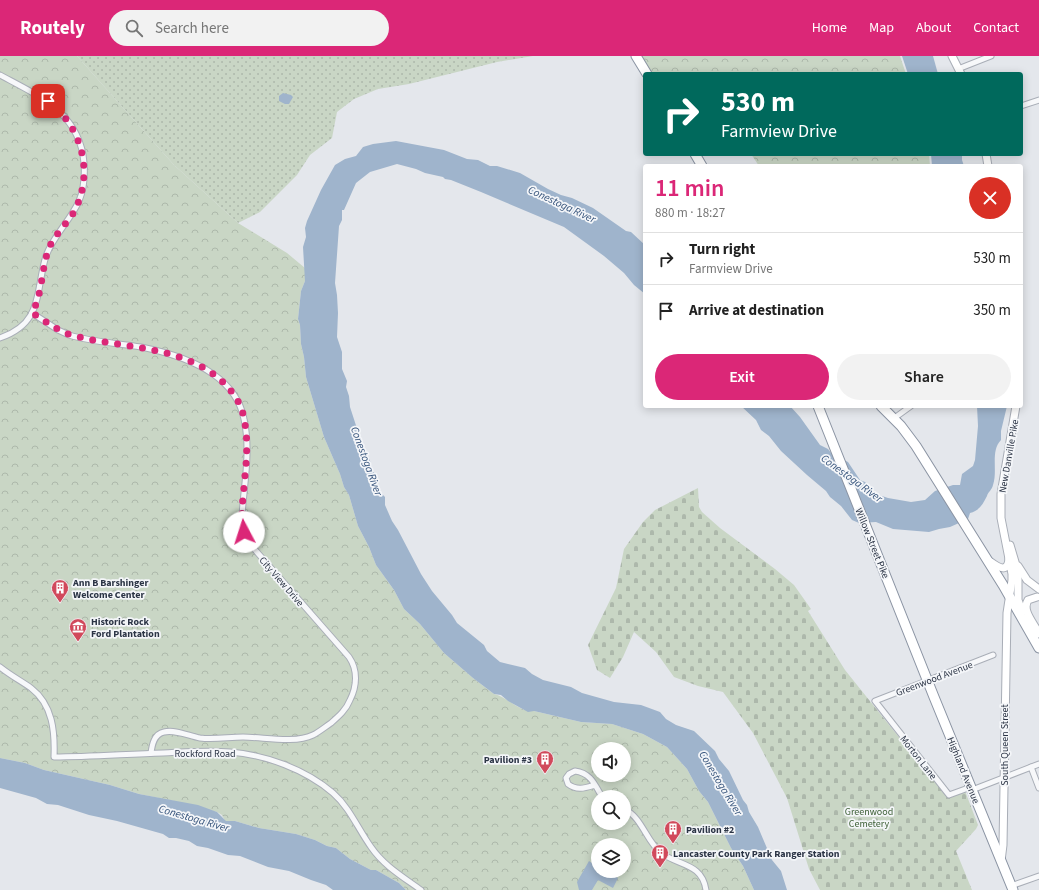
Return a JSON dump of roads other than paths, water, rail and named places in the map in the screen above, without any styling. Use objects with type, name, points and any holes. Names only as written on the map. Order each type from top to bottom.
[{"type":"highway","points":[[636,56],[646,72]]},
{"type":"highway","name":"Willow Street Pike","points":[[819,408],[928,680]]},
{"type":"highway","points":[[883,408],[916,446],[972,536],[1013,597],[1039,648]]},
{"type":"highway","name":"Highland Avenue","points":[[928,680],[1001,861]]},
{"type":"highway","name":"South Queen Street","points":[[1001,861],[1012,888]]},
{"type":"main road","points":[[952,56],[960,72]]},
{"type":"main road","name":"New Danville Pike","points":[[1013,597],[1011,565],[1001,518],[1001,494],[1016,408]]},
{"type":"main road","name":"New Danville Pike","points":[[1003,529],[1018,572],[1013,597]]},
{"type":"main road","points":[[983,553],[990,561],[1001,569],[1009,564],[1009,556]]},
{"type":"main road","points":[[1016,563],[1027,580],[1039,589]]},
{"type":"main road","points":[[1013,597],[1038,597]]},
{"type":"main road","points":[[1013,597],[1039,638]]},
{"type":"main road","name":"South Queen Street","points":[[1001,861],[1003,845],[1006,613],[1013,597]]},
{"type":"main road","points":[[1038,597],[1028,600],[1026,606],[1039,634]]},
{"type":"street","points":[[960,72],[991,56]]},
{"type":"street","points":[[0,75],[43,98],[59,110],[74,130],[79,141],[83,157],[84,179],[81,196],[74,211],[50,246],[46,258],[38,300],[32,313],[25,323],[15,331],[0,338]]},
{"type":"street","points":[[1023,105],[1039,100]]},
{"type":"street","name":"City View Drive","points":[[32,313],[58,330],[74,336],[154,350],[188,361],[215,375],[233,393],[242,410],[246,432],[246,459],[242,516],[244,532],[248,542],[349,657],[355,668],[355,686],[348,706],[338,717],[314,735],[297,739],[243,737],[207,738],[166,731],[157,736],[152,744],[151,753]]},
{"type":"street","points":[[893,419],[908,408]]},
{"type":"street","name":"Greenwood Avenue","points":[[875,701],[993,655]]},
{"type":"street","name":"Rockford Road","points":[[0,667],[31,688],[45,703],[53,726],[54,757],[213,751],[240,753],[278,762],[307,775],[340,799],[381,860],[421,890]]},
{"type":"street","name":"Morton Lane","points":[[875,701],[949,795],[971,789]]},
{"type":"street","points":[[971,789],[1039,764]]},
{"type":"street","points":[[1031,767],[1039,788]]},
{"type":"street","points":[[595,785],[583,789],[577,789],[568,784],[566,778],[572,772],[579,771],[590,778],[595,785],[598,790]]},
{"type":"street","points":[[631,813],[654,846],[670,859],[686,864],[698,872],[704,882],[706,890]]},
{"type":"street","points":[[1012,888],[1039,876]]},
{"type":"water","points":[[902,56],[933,56],[937,72],[907,72]]},
{"type":"water","points":[[283,93],[293,97],[289,104],[279,101],[279,96]]},
{"type":"water","name":"Conestoga River","points":[[396,141],[444,150],[467,159],[478,160],[490,166],[497,166],[520,173],[548,189],[593,208],[626,231],[631,232],[643,243],[643,292],[634,285],[624,273],[604,256],[564,227],[451,180],[416,169],[397,164],[370,172],[356,183],[344,210],[342,210],[342,220],[339,226],[335,283],[338,313],[337,337],[342,352],[342,369],[347,381],[346,387],[350,407],[363,447],[369,458],[381,493],[385,497],[385,505],[392,521],[421,574],[432,591],[457,623],[484,645],[487,651],[500,662],[525,668],[543,680],[571,687],[582,693],[614,702],[641,705],[660,712],[666,719],[676,725],[694,731],[715,751],[719,759],[729,771],[758,827],[772,860],[781,871],[787,890],[754,890],[743,866],[731,848],[708,802],[699,791],[687,769],[667,747],[643,734],[612,724],[581,722],[534,711],[528,712],[508,701],[501,695],[494,694],[444,653],[420,624],[404,609],[394,590],[376,565],[358,526],[349,495],[344,487],[324,437],[306,377],[298,319],[301,291],[305,281],[303,247],[306,237],[305,228],[307,221],[321,190],[335,165],[345,159],[356,156],[363,147]]},
{"type":"water","points":[[931,156],[962,156],[963,164],[932,164]]},
{"type":"water","name":"Conestoga River","points":[[743,408],[792,408],[820,445],[828,449],[832,454],[848,462],[860,480],[865,482],[876,494],[888,498],[911,502],[925,500],[935,491],[953,485],[960,485],[962,474],[973,466],[975,460],[978,426],[977,408],[1007,408],[1001,431],[1001,440],[995,455],[994,479],[992,487],[984,502],[978,509],[970,513],[968,519],[950,527],[929,532],[893,529],[876,522],[859,523],[852,520],[826,491],[781,451],[769,436],[761,430],[756,420]]},
{"type":"water","name":"Conestoga River","points":[[0,758],[110,785],[139,794],[198,805],[217,812],[226,821],[235,821],[259,828],[296,834],[315,840],[327,846],[336,848],[350,859],[371,870],[376,870],[399,883],[406,890],[333,890],[326,885],[289,871],[268,867],[240,856],[228,855],[197,846],[189,841],[169,838],[163,834],[117,821],[89,815],[58,805],[47,804],[36,798],[0,788]]},
{"type":"water","points":[[589,861],[591,862],[591,878],[618,878],[613,888],[598,880],[592,890],[579,890],[577,882]]},
{"type":"place","name":"Ann B Barshinger Welcome Center","points":[[60,603]]},
{"type":"place","name":"Historic Rock Ford Plantation","points":[[78,642]]},
{"type":"place","name":"Pavilion #3","points":[[545,774]]},
{"type":"place","name":"Pavilion #2","points":[[673,844]]},
{"type":"place","name":"Lancaster County Park Ranger Station","points":[[660,868]]},
{"type":"park label","name":"Greenwood Cemetery","points":[[869,816]]}]
